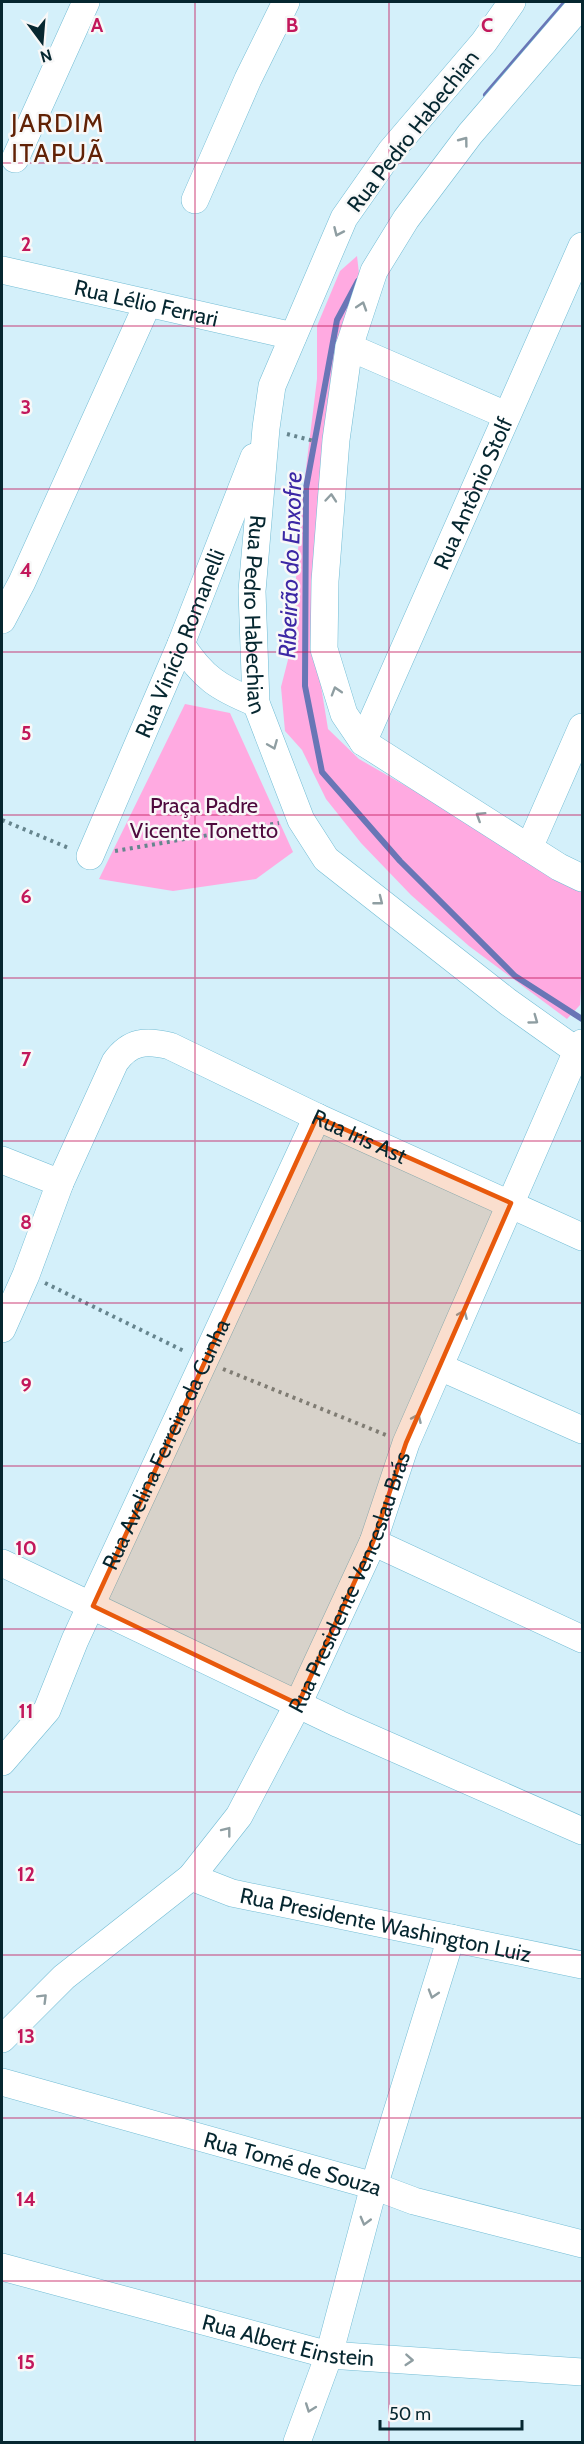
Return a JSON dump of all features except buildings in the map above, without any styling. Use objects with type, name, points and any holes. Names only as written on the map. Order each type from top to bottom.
[{"type":"street","points":[[15,159],[86,2]]},
{"type":"street","points":[[195,200],[248,79],[286,2]]},
{"type":"street","name":"Rua Pedro Habechian","points":[[512,2],[484,42],[391,151],[344,218],[273,386],[266,428],[252,591],[256,703],[301,820],[326,859],[464,968],[579,1047]]},
{"type":"street","name":"Rua Pedro Habechian","points":[[582,4],[470,134],[406,219],[374,271],[349,347],[335,452],[325,580],[324,649],[344,714],[363,742],[529,848],[582,878]]},
{"type":"street","name":"Rua Antônio Stolf","points":[[363,742],[582,246]]},
{"type":"street","name":"Rua Lélio Ferrari","points":[[2,270],[293,336]]},
{"type":"street","points":[[2,620],[22,582],[148,303]]},
{"type":"street","points":[[349,347],[506,415]]},
{"type":"street","name":"Rua Vinício Romanelli","points":[[90,856],[181,644],[266,428]]},
{"type":"street","points":[[181,644],[197,668],[209,680],[256,703]]},
{"type":"street","points":[[529,848],[582,727]]},
{"type":"street","name":"Rua Iris Ast","points":[[60,1183],[115,1062],[124,1051],[138,1043],[152,1041],[170,1046],[317,1117],[582,1237]]},
{"type":"street","name":"Rua Presidente Venceslau Brás","points":[[2,2039],[64,1977],[191,1877],[239,1816],[298,1704],[373,1542],[406,1443],[579,1047]]},
{"type":"street","name":"Rua Avelina Ferreira da Cunha","points":[[2,1762],[47,1710],[75,1640],[93,1606],[317,1117]]},
{"type":"street","points":[[2,1160],[60,1183],[26,1275],[2,1329]]},
{"type":"street","points":[[440,1367],[582,1430]]},
{"type":"street","points":[[373,1542],[582,1639]]},
{"type":"street","points":[[2,1563],[298,1704],[582,1831]]},
{"type":"street","name":"Rua Presidente Washington Luiz","points":[[191,1877],[232,1893],[582,1965]]},
{"type":"street","points":[[297,2442],[329,2355],[374,2186],[451,1938]]},
{"type":"street","name":"Rua Tomé de Souza","points":[[2,2082],[374,2186],[414,2201],[582,2244]]},
{"type":"street","name":"Rua Albert Einstein","points":[[2,2267],[329,2355],[582,2372]]},
{"type":"path","points":[[2,820],[90,856],[164,840],[301,820]]},
{"type":"highlighted area","points":[[317,1117],[511,1203],[406,1443],[373,1542],[298,1704],[93,1606]]},
{"type":"green space","points":[[357,256],[361,291],[330,397],[321,461],[315,649],[328,729],[359,759],[562,876],[582,893],[580,1005],[567,1019],[469,946],[411,895],[361,843],[326,799],[302,750],[285,731],[281,687],[291,648],[301,509],[317,379],[317,326],[340,271]]},
{"type":"green space","name":"Praça Padre Vicente Tonetto","points":[[185,704],[230,713],[293,852],[256,879],[173,891],[99,879]]},
{"type":"waterway","name":"Ribeirão do Enxofre","points":[[486,95],[566,2]]},
{"type":"waterway","name":"Ribeirão do Enxofre","points":[[358,281],[337,320],[306,488],[305,686],[322,772],[400,861],[515,976],[582,1019]]},
{"type":"district","name":"JARDIM ITAPUÃ","points":[[58,138]]}]
